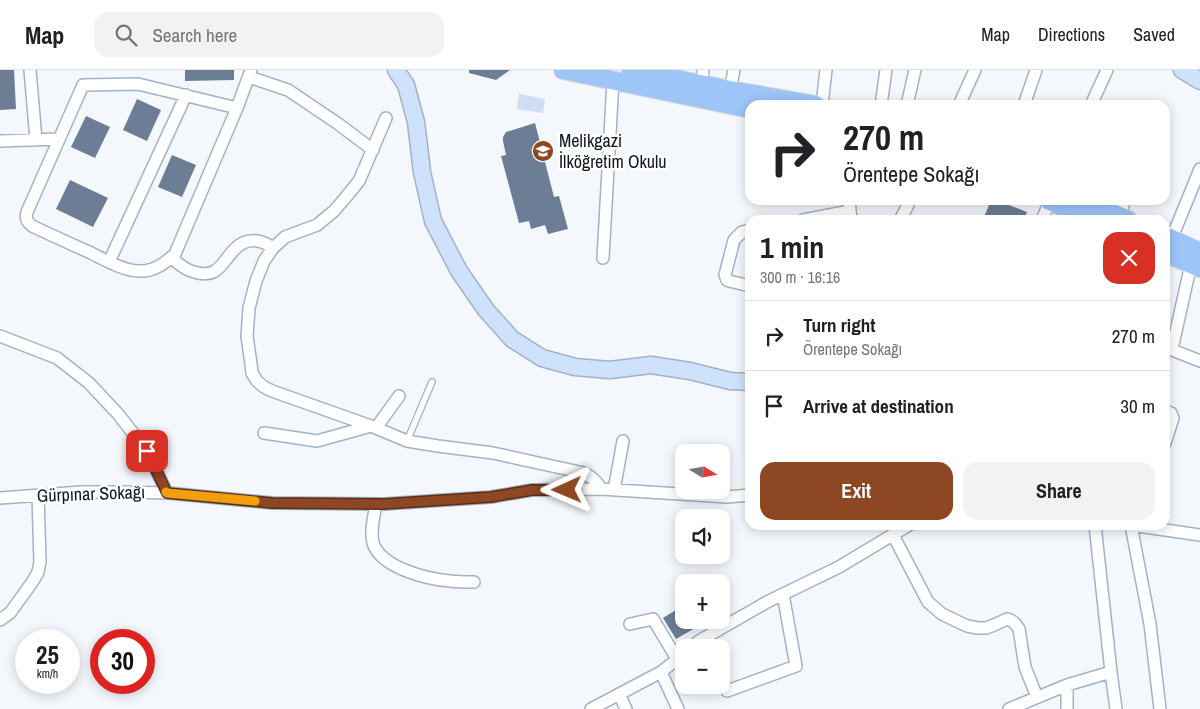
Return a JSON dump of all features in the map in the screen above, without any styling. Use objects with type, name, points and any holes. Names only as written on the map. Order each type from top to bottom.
[{"type":"main road","points":[[563,70],[745,108]]},
{"type":"main road","points":[[631,70],[703,77],[730,90],[787,100]]},
{"type":"main road","points":[[1060,205],[1081,215]]},
{"type":"main road","points":[[1101,205],[1124,212]]},
{"type":"main road","points":[[1170,245],[1197,262]]},
{"type":"street","points":[[30,70],[36,140]]},
{"type":"street","points":[[396,70],[406,85],[416,122],[422,172],[433,221],[459,271],[486,310],[512,339],[542,358],[575,367],[610,370],[651,365],[690,371],[730,381],[745,382]]},
{"type":"street","points":[[730,90],[734,70]]},
{"type":"street","points":[[823,100],[826,70]]},
{"type":"street","points":[[882,100],[886,70]]},
{"type":"street","points":[[908,100],[916,70]]},
{"type":"street","points":[[961,100],[975,70]]},
{"type":"street","points":[[1026,100],[1036,70]]},
{"type":"street","points":[[1093,100],[1107,70]]},
{"type":"street","points":[[1182,70],[1200,80]]},
{"type":"street","points":[[237,108],[138,84],[83,85],[27,212],[27,221],[32,226],[109,262],[134,271],[152,270],[164,263],[175,254],[237,108],[250,74],[288,90],[373,150]]},
{"type":"street","points":[[603,258],[614,81]]},
{"type":"street","points":[[109,262],[186,95]]},
{"type":"street","points":[[386,118],[359,181],[334,212],[317,225],[285,237],[273,248],[264,261],[256,280],[249,308],[247,336],[252,373],[257,381],[272,391],[407,441],[493,453],[584,473],[591,476],[601,489]]},
{"type":"street","points":[[0,141],[59,139]]},
{"type":"street","points":[[1170,236],[1200,169]]},
{"type":"street","points":[[826,215],[850,210]]},
{"type":"street","points":[[745,232],[739,234],[734,240],[725,275],[729,281],[745,285]]},
{"type":"street","points":[[171,258],[194,273],[205,274],[211,273],[222,266],[237,247],[243,243],[259,241],[273,248]]},
{"type":"street","points":[[1170,342],[1197,262]]},
{"type":"street","points":[[0,336],[56,358],[89,383],[118,414],[147,451],[167,493]]},
{"type":"street","points":[[1170,349],[1200,361]]},
{"type":"street","points":[[264,433],[316,442],[373,427],[399,396]]},
{"type":"street","points":[[1170,413],[1173,418],[1170,427]]},
{"type":"street","points":[[614,490],[624,441]]},
{"type":"street","name":"Gürpınar Sokağı","points":[[0,498],[81,492],[167,493],[272,503],[376,504],[491,497],[532,490],[601,489],[727,497],[745,495]]},
{"type":"street","points":[[0,620],[10,613],[34,581],[38,572],[40,562],[38,495]]},
{"type":"street","points":[[376,504],[372,522],[373,541],[381,556],[401,568],[426,578],[474,582]]},
{"type":"street","points":[[708,639],[767,602],[839,567],[901,530]]},
{"type":"street","points":[[1096,530],[1116,709]]},
{"type":"street","points":[[1132,530],[1150,624],[1160,709]]},
{"type":"street","points":[[1169,530],[1200,534]]},
{"type":"street","points":[[893,535],[928,602],[942,614],[967,626],[978,628],[986,628],[1007,619],[1012,620],[1016,624],[1019,629],[1025,667],[1037,697]]},
{"type":"street","points":[[730,690],[796,666],[783,594]]},
{"type":"street","points":[[630,624],[652,619],[675,650]]},
{"type":"street","points":[[591,709],[661,672],[675,661]]},
{"type":"street","points":[[661,672],[678,709]]},
{"type":"street","points":[[1009,709],[1067,685],[1111,672]]},
{"type":"street","points":[[1067,685],[1067,709]]},
{"type":"street","points":[[619,694],[626,709]]},
{"type":"lane","points":[[407,441],[432,382]]},
{"type":"shaded area","points":[[519,94],[545,99],[543,113],[517,109]]},
{"type":"building","points":[[0,70],[14,70],[16,109],[0,110]]},
{"type":"building","points":[[185,70],[234,70],[234,80],[185,81]]},
{"type":"building","points":[[469,70],[510,70],[496,80],[469,73]]},
{"type":"building","points":[[137,99],[161,110],[147,141],[123,130]]},
{"type":"building","points":[[86,116],[110,127],[95,158],[71,147]]},
{"type":"building","points":[[535,123],[554,197],[559,196],[568,229],[548,234],[545,225],[531,229],[529,221],[519,223],[501,156],[506,155],[503,137],[506,132]]},
{"type":"building","points":[[172,155],[196,165],[182,197],[158,187]]},
{"type":"building","points":[[70,180],[108,198],[93,227],[56,209]]},
{"type":"building","points":[[989,205],[1009,205],[1027,212],[1026,215],[985,215]]},
{"type":"building","points":[[675,611],[675,629],[693,629],[676,639],[663,618]]},
{"type":"slow traffic","points":[[166,492],[255,501]]},
{"type":"place","name":"Melikgazi İlköğretim Okulu","points":[[543,151]]},
{"type":"route","points":[[147,451],[167,493],[272,503],[384,504],[491,497],[532,490],[567,490]]}]
